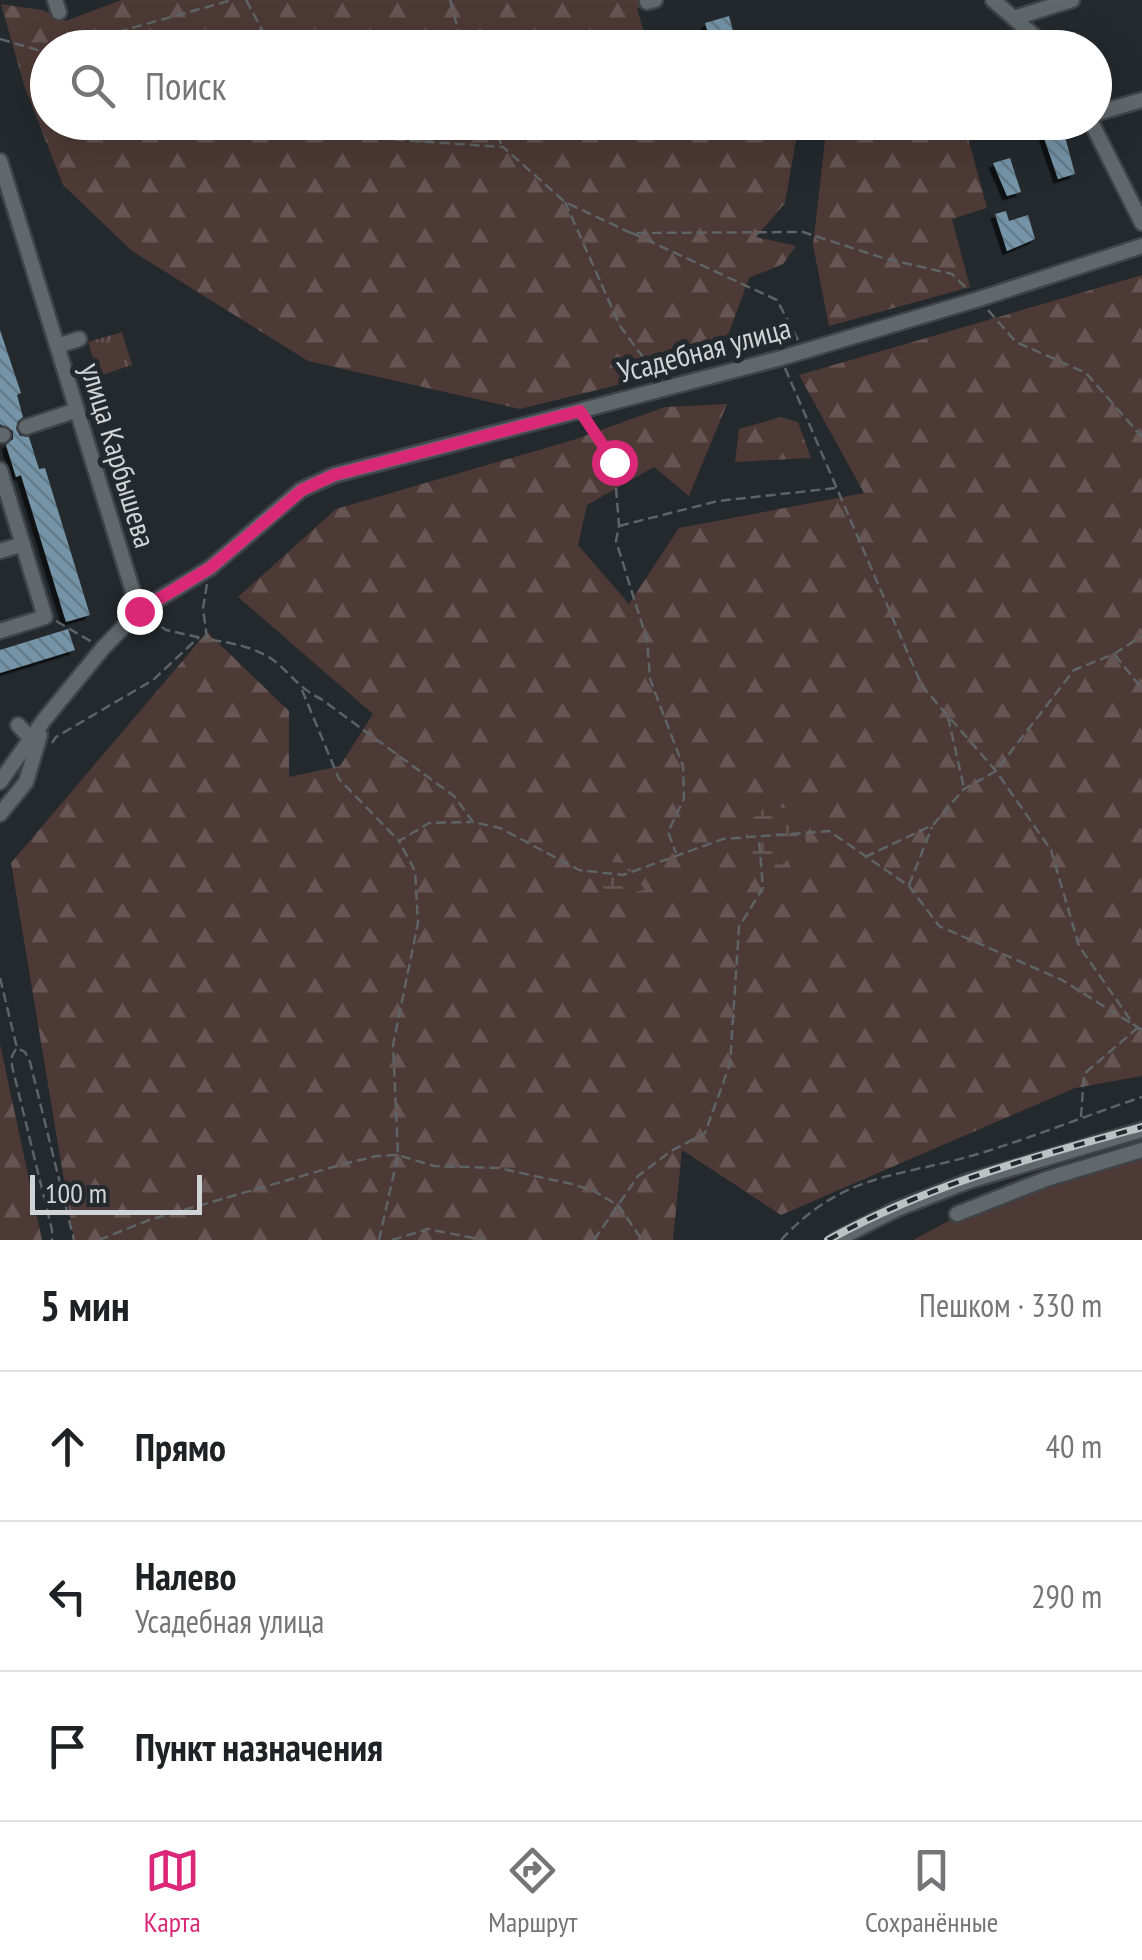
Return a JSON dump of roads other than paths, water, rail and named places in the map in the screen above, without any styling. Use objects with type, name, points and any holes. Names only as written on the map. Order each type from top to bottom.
[{"type":"street","points":[[994,0],[1028,30]]},
{"type":"street","points":[[1014,18],[1072,0]]},
{"type":"street","points":[[1112,109],[1142,100]]},
{"type":"street","points":[[1100,140],[1142,223]]},
{"type":"street","name":"улица Карбышева","points":[[0,161],[139,611]]},
{"type":"street","name":"Усадебная улица","points":[[139,611],[210,568],[302,490],[334,475],[781,358],[1142,246]]},
{"type":"street","points":[[57,346],[79,339]]},
{"type":"street","points":[[26,427],[77,410]]},
{"type":"street","points":[[0,470],[45,617],[0,631]]},
{"type":"street","points":[[0,552],[23,544]]},
{"type":"street","points":[[0,782],[44,720],[139,611]]},
{"type":"street","points":[[0,814],[26,782],[44,720]]},
{"type":"street","points":[[18,725],[32,740]]},
{"type":"street","points":[[836,1240],[969,1181],[1142,1130]]},
{"type":"street","points":[[957,1214],[1046,1179],[1142,1150]]},
{"type":"railway","points":[[828,1240],[942,1188],[1142,1127]]}]
